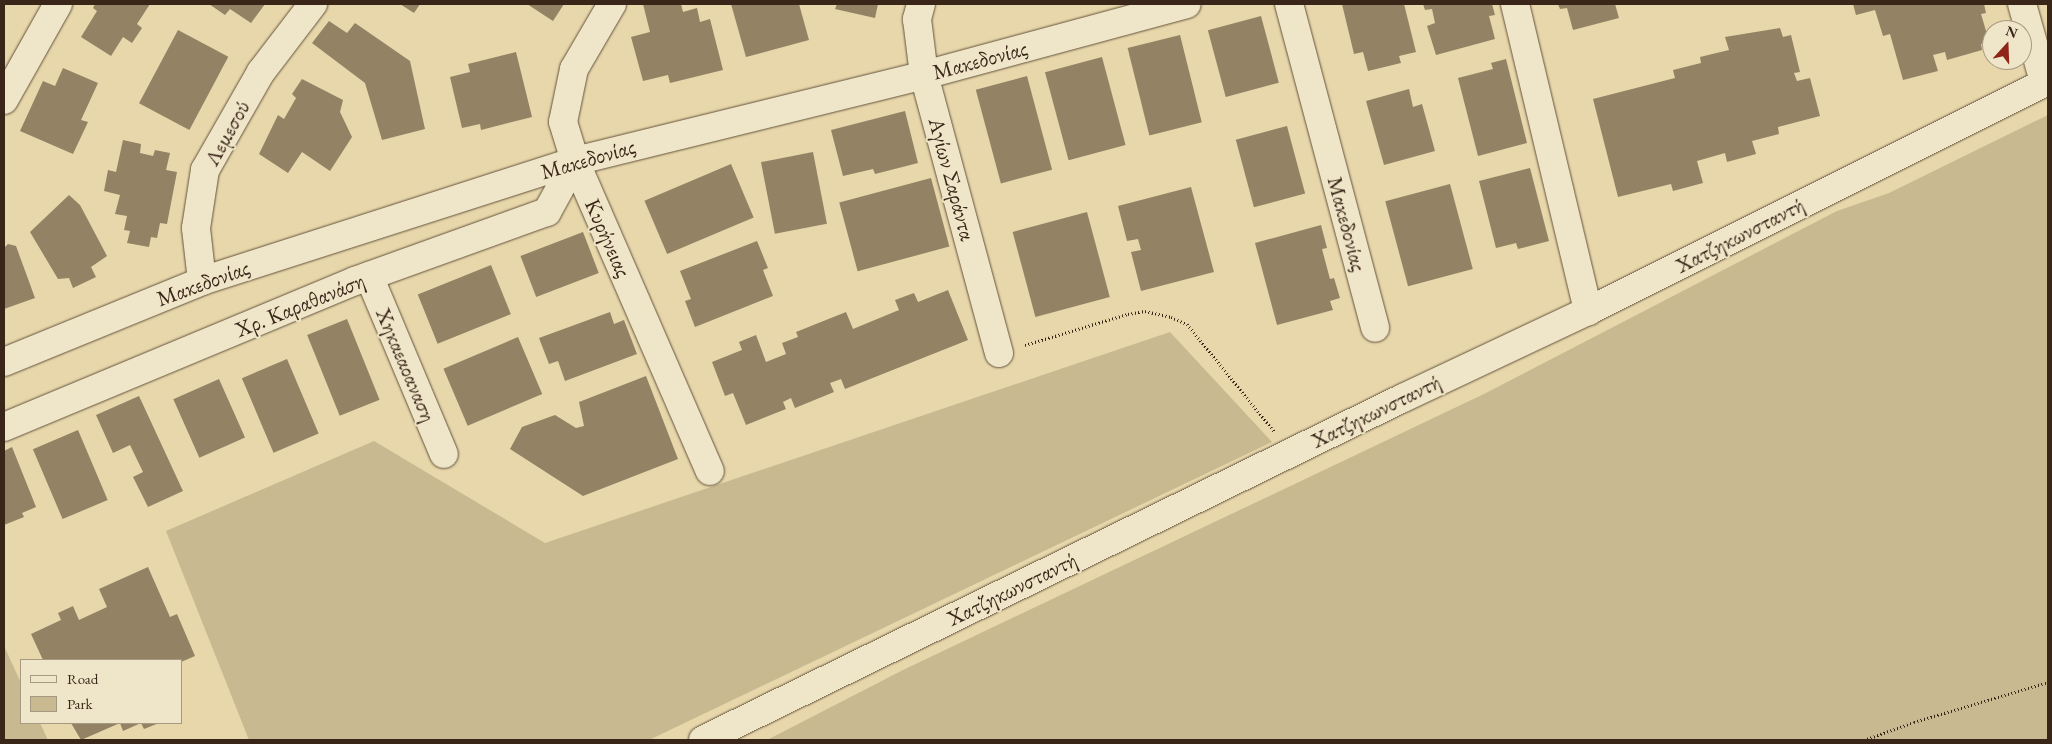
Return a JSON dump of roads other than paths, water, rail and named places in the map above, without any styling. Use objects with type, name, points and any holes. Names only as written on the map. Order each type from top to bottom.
[{"type":"street","points":[[4,100],[58,4]]},
{"type":"street","name":"Λεμεσού","points":[[202,281],[196,228],[205,170],[261,72],[313,4]]},
{"type":"street","name":"Κυρήνειας","points":[[612,4],[574,69],[563,122],[575,161],[710,472]]},
{"type":"street","name":"Αγίων Σαράντα","points":[[921,4],[917,19],[924,75],[998,353]]},
{"type":"street","name":"Μακεδονίας","points":[[4,362],[202,281],[575,161],[924,75],[1187,4]]},
{"type":"street","name":"Μακεδονίας","points":[[1289,4],[1375,328]]},
{"type":"street","points":[[1515,4],[1588,311]]},
{"type":"street","points":[[2022,4],[2046,81]]},
{"type":"street","name":"Χατζηκωνσταντή","points":[[703,740],[1292,452],[1588,311],[2046,81]]},
{"type":"street","name":"Χρ. Καραθανάση","points":[[4,427],[369,276],[547,212],[575,161]]},
{"type":"street","name":"Χηκαεαοαναση","points":[[369,276],[444,454]]}]
